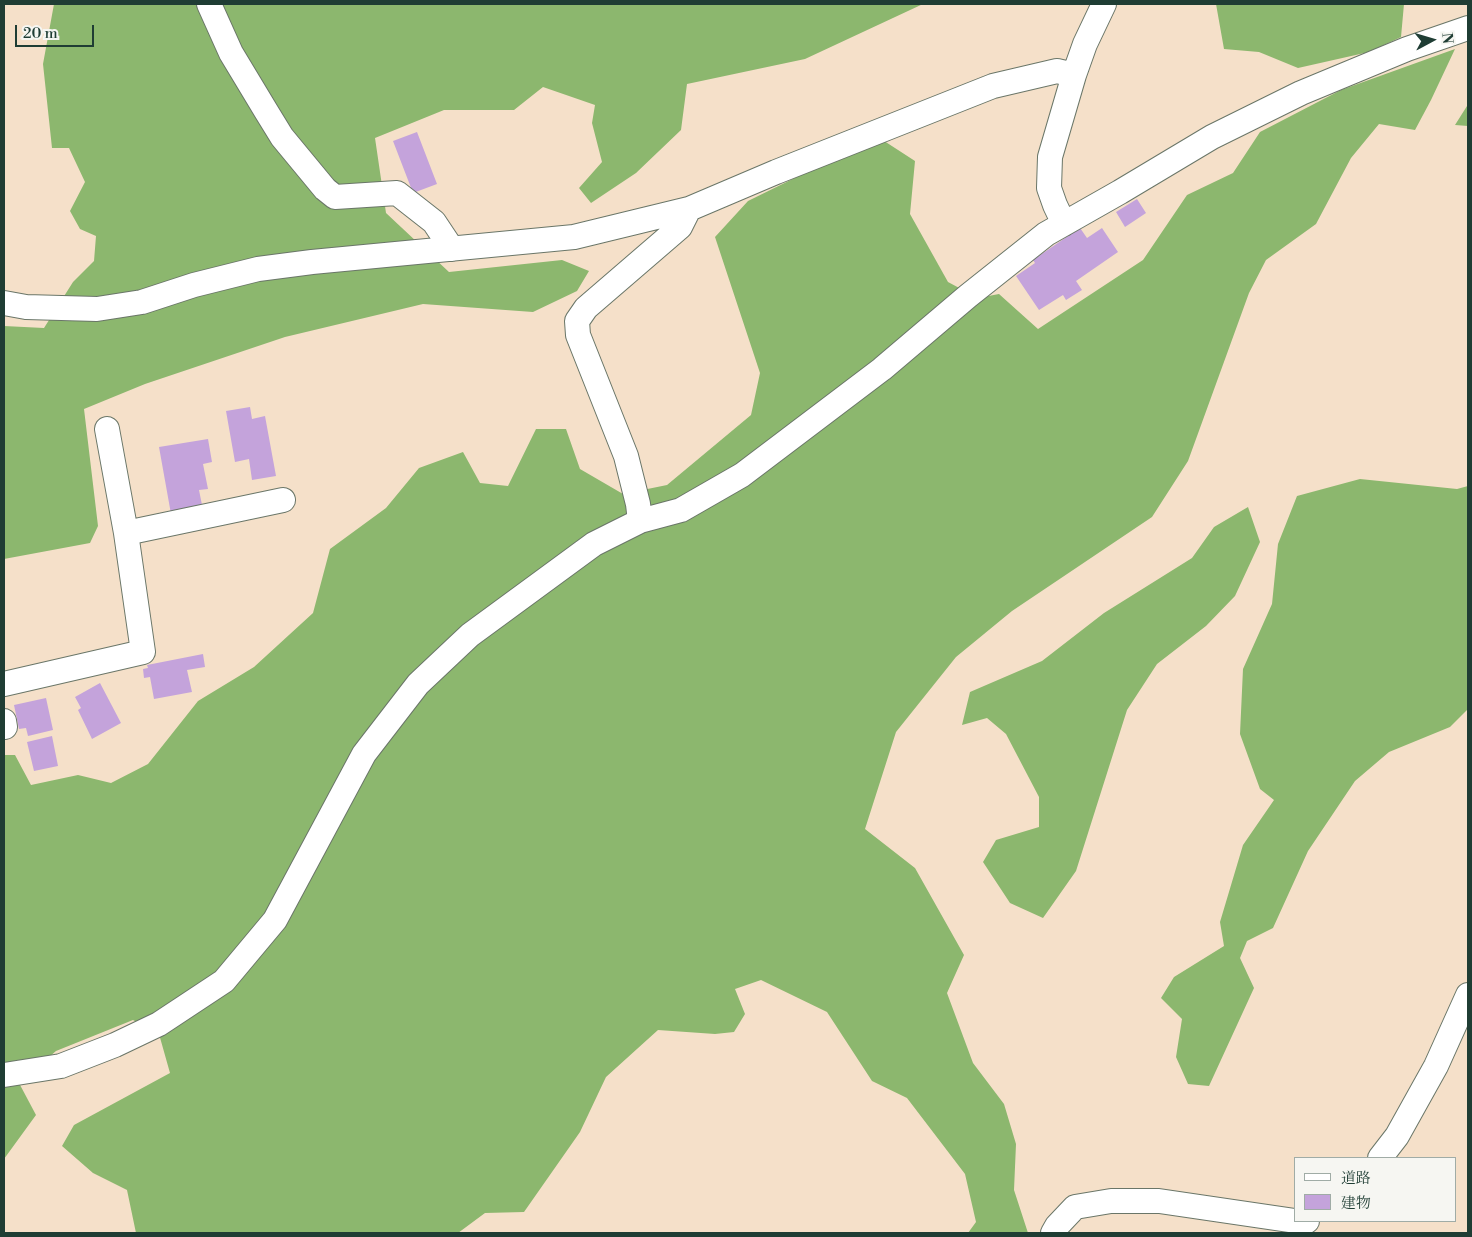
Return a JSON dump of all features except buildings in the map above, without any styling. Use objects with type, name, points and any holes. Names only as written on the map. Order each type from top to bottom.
[{"type":"street","points":[[209,4],[231,53],[260,103],[282,137],[325,189],[335,197],[397,192],[434,222],[452,249]]},
{"type":"street","points":[[1064,224],[1049,188],[1050,157],[1074,75],[1085,44],[1104,4]]},
{"type":"street","points":[[4,1075],[61,1066],[115,1045],[159,1024],[224,981],[275,920],[364,754],[418,684],[470,635],[594,544],[640,521],[681,510],[742,475],[882,369],[968,296],[1046,234],[1212,137],[1301,92],[1407,49],[1468,28]]},
{"type":"street","points":[[4,303],[26,307],[97,309],[142,302],[194,285],[258,269],[321,261],[574,237],[689,209],[776,172],[993,86],[1057,71],[1074,75]]},
{"type":"street","points":[[640,521],[638,504],[626,456],[578,335],[577,321],[586,308],[680,228],[689,209]]},
{"type":"street","points":[[4,684],[143,652],[126,533],[107,430]]},
{"type":"street","points":[[126,533],[283,500]]},
{"type":"street","points":[[1381,1157],[1397,1136],[1436,1066],[1468,995]]},
{"type":"street","points":[[1053,1233],[1074,1207],[1111,1201],[1159,1201],[1294,1221]]},
{"type":"green space","points":[[54,4],[923,4],[805,59],[687,84],[681,130],[636,173],[591,203],[579,188],[602,162],[592,123],[595,105],[543,87],[514,110],[444,110],[375,138],[386,213],[449,272],[562,260],[589,271],[577,291],[533,312],[423,304],[285,337],[145,384],[84,409],[98,526],[90,543],[4,559],[4,326],[44,328],[73,282],[94,261],[96,236],[80,229],[70,211],[85,182],[69,148],[52,148],[43,64]]},
{"type":"green space","points":[[1216,4],[1404,4],[1401,37],[1369,52],[1298,68],[1259,52],[1224,49]]},
{"type":"green space","points":[[1455,49],[1415,130],[1379,124],[1351,158],[1316,224],[1266,260],[1249,293],[1188,461],[1152,517],[1012,611],[956,657],[896,732],[865,829],[915,868],[964,955],[947,993],[973,1063],[1004,1104],[1016,1144],[1014,1190],[1028,1233],[968,1233],[976,1222],[965,1174],[907,1098],[872,1081],[827,1012],[761,980],[735,989],[745,1014],[734,1032],[715,1034],[658,1030],[606,1077],[580,1132],[524,1212],[485,1213],[458,1233],[136,1233],[127,1190],[93,1173],[62,1146],[74,1125],[170,1073],[159,1034],[133,1020],[56,1051],[19,1083],[36,1115],[4,1159],[4,755],[15,755],[31,785],[78,775],[111,783],[148,764],[198,701],[254,667],[313,613],[330,549],[386,508],[419,468],[463,452],[480,483],[508,486],[536,429],[566,429],[580,469],[623,494],[667,485],[751,415],[760,373],[715,237],[748,201],[878,137],[915,161],[910,214],[948,282],[978,298],[999,294],[1038,329],[1143,260],[1187,195],[1233,173],[1260,132],[1341,90]]},
{"type":"green space","points":[[1467,106],[1468,126],[1455,125]]},
{"type":"green space","points":[[1360,479],[1457,489],[1468,486],[1468,709],[1450,727],[1389,752],[1355,781],[1308,851],[1273,928],[1247,941],[1240,958],[1254,988],[1209,1086],[1188,1084],[1176,1057],[1182,1019],[1161,998],[1174,977],[1224,946],[1220,922],[1243,845],[1274,800],[1260,789],[1240,734],[1243,669],[1272,604],[1278,544],[1297,496]]},
{"type":"green space","points":[[1248,507],[1260,542],[1235,596],[1206,626],[1157,664],[1127,710],[1076,871],[1043,918],[1010,903],[983,862],[996,840],[1039,827],[1039,797],[1006,734],[987,718],[962,725],[970,692],[1042,661],[1104,613],[1192,558],[1214,527]]}]
